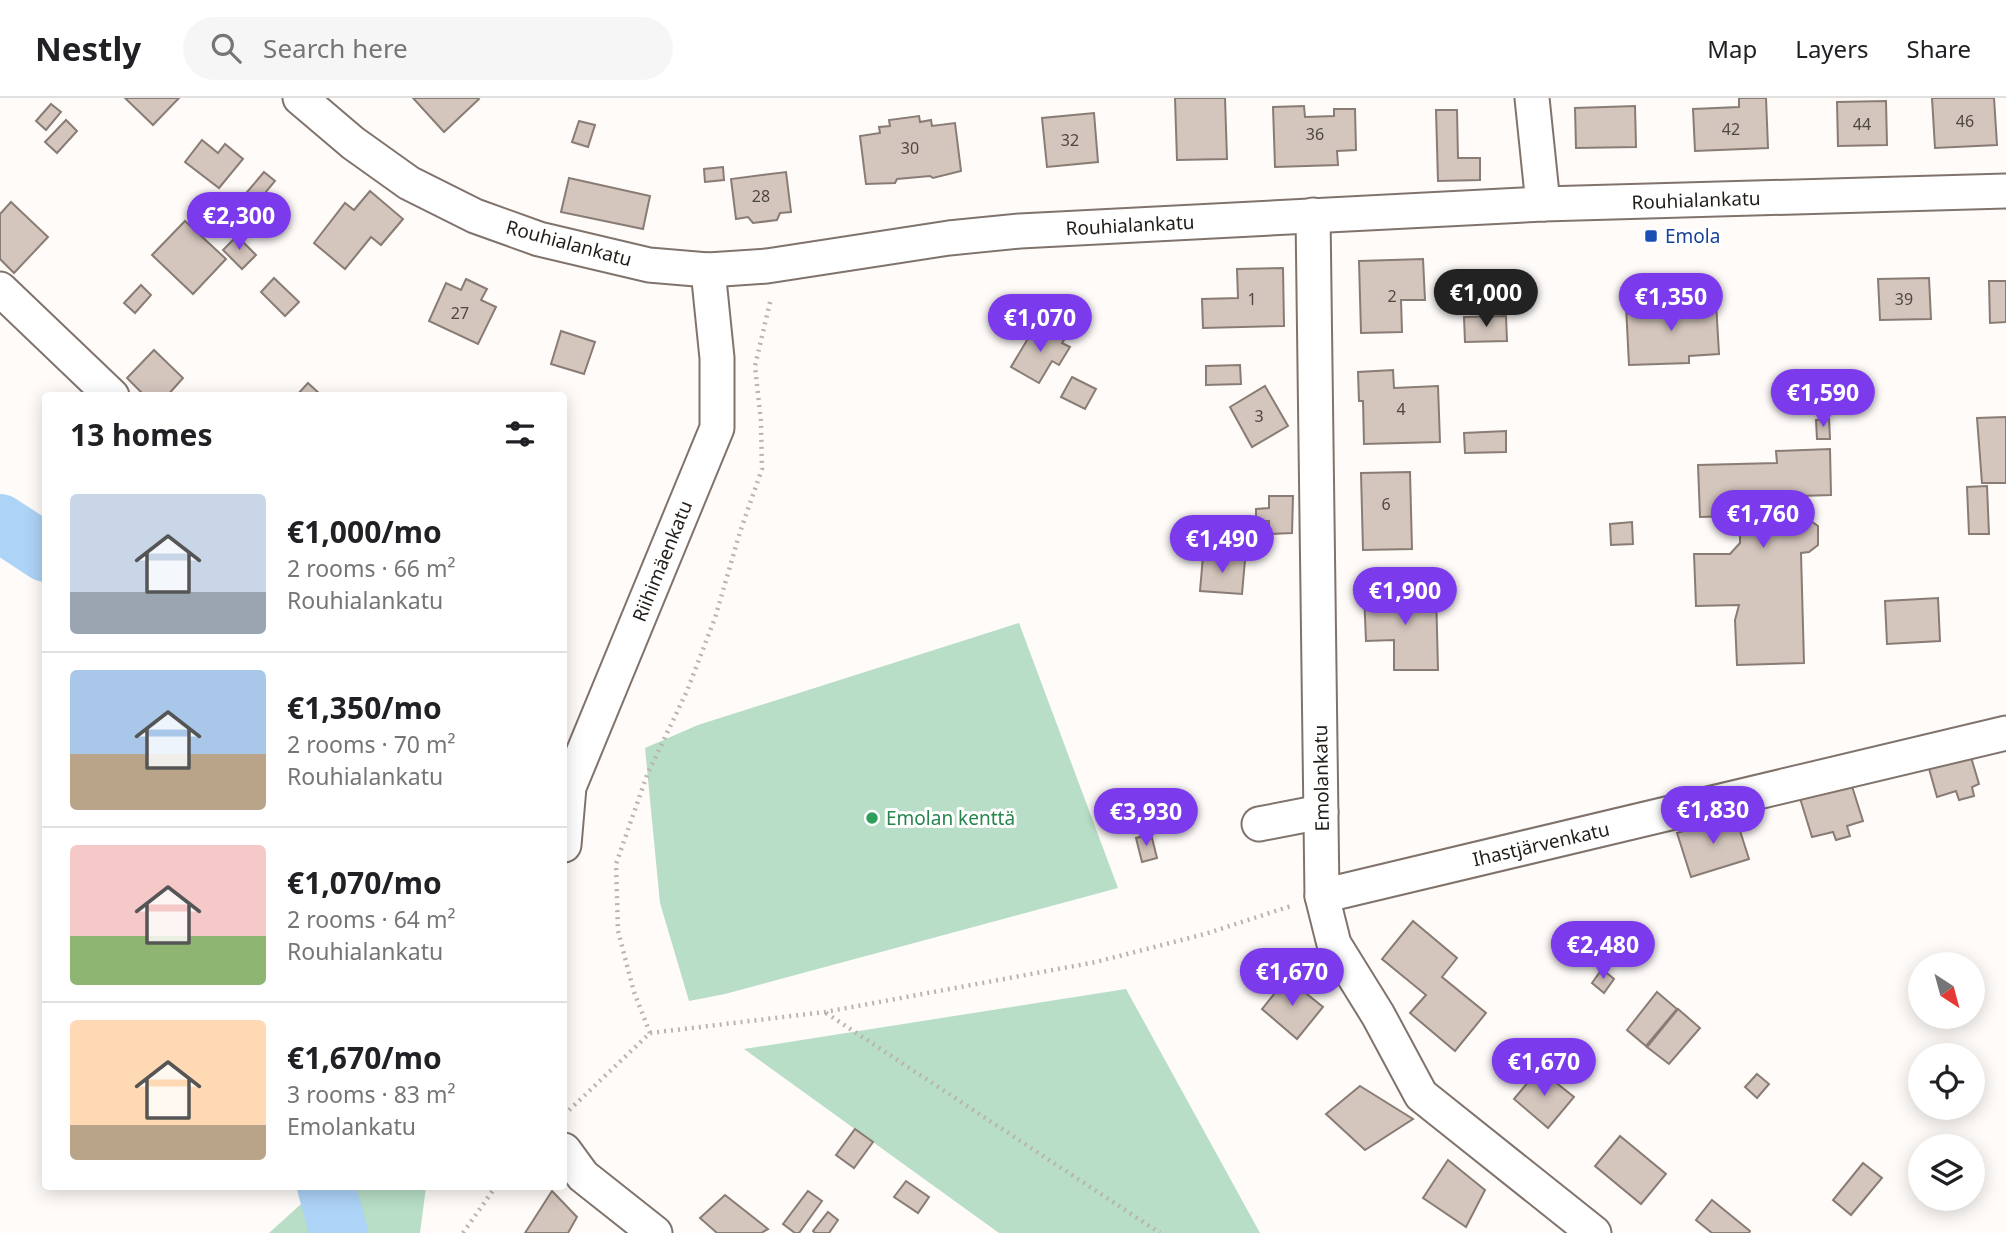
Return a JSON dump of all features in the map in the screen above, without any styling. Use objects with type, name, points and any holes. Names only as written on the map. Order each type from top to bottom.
[{"type":"street","name":"Rouhialankatu","points":[[300,98],[353,143],[409,183],[475,216],[539,239],[649,265],[708,270],[767,267],[950,238],[1020,231],[1543,204],[2006,191]]},
{"type":"street","points":[[1532,98],[1543,204]]},
{"type":"street","name":"Emolankatu","points":[[1312,215],[1322,896],[1334,944],[1378,1016],[1420,1095],[1594,1233]]},
{"type":"street","name":"Riihimäenkatu","points":[[567,784],[717,428],[717,358],[708,270]]},
{"type":"street","points":[[0,289],[108,392]]},
{"type":"street","name":"Ihastjärvenkatu","points":[[1322,896],[2006,733]]},
{"type":"street","points":[[1259,824],[1321,812]]},
{"type":"street","points":[[567,1154],[583,1176],[652,1232]]},
{"type":"path","points":[[650,1033],[634,992],[618,931],[617,864],[647,775],[687,691],[715,618],[762,469],[761,422],[754,366],[771,295],[767,267]]},
{"type":"path","points":[[567,1112],[650,1033],[825,1012],[1096,962],[1205,934],[1322,896]]},
{"type":"path","points":[[825,1012],[1160,1233]]},
{"type":"path","points":[[463,1233],[493,1190]]},
{"type":"green space","name":"Emolan kenttä","points":[[1019,623],[1118,888],[725,994],[689,1001],[660,903],[645,748],[698,725]]},
{"type":"green space","points":[[1126,989],[1260,1233],[999,1233],[744,1049]]},
{"type":"green space","points":[[317,1190],[426,1190],[420,1233],[269,1233]]},
{"type":"building","points":[[125,98],[179,98],[153,125]]},
{"type":"building","points":[[413,98],[478,98],[479,99],[444,132]]},
{"type":"building","points":[[1175,98],[1225,98],[1227,159],[1177,160]]},
{"type":"building","points":[[1739,98],[1766,98],[1768,148],[1695,151],[1693,109],[1739,107]]},
{"type":"building","points":[[1932,98],[1994,98],[1997,145],[1935,148]]},
{"type":"building","points":[[1886,101],[1887,145],[1838,146],[1837,102]]},
{"type":"building","points":[[51,104],[61,112],[46,130],[36,121]]},
{"type":"building","points":[[1304,106],[1305,117],[1334,116],[1334,109],[1355,109],[1356,150],[1337,151],[1338,165],[1275,167],[1273,107]]},
{"type":"building","points":[[1635,106],[1636,147],[1576,148],[1575,108]]},
{"type":"building","points":[[1436,110],[1457,110],[1458,158],[1480,158],[1480,180],[1438,181]]},
{"type":"building","points":[[1094,113],[1098,162],[1047,167],[1042,118]]},
{"type":"building","points":[[919,116],[920,122],[931,120],[932,126],[955,123],[961,171],[933,178],[930,176],[897,179],[895,183],[866,184],[860,136],[880,133],[879,127],[890,126],[889,120]]},
{"type":"building","points":[[66,120],[77,131],[57,153],[45,142]]},
{"type":"building","points":[[579,121],[595,125],[588,147],[572,142]]},
{"type":"building","points":[[202,140],[218,153],[225,144],[243,159],[219,188],[185,162]]},
{"type":"building","points":[[723,167],[724,180],[705,182],[704,169]]},
{"type":"building","points":[[264,172],[275,181],[247,215],[236,205]]},
{"type":"building","points":[[786,172],[791,212],[780,213],[777,220],[753,223],[748,217],[736,219],[731,179]]},
{"type":"building","points":[[569,178],[650,196],[643,229],[561,212]]},
{"type":"building","points":[[370,191],[403,219],[381,245],[371,237],[345,269],[314,243],[345,203],[354,210]]},
{"type":"building","points":[[11,202],[48,237],[14,273],[0,259],[0,214]]},
{"type":"building","points":[[185,221],[226,259],[193,294],[152,255]]},
{"type":"building","points":[[237,236],[256,255],[242,269],[223,250]]},
{"type":"building","points":[[1423,259],[1425,300],[1401,300],[1402,332],[1361,333],[1359,261]]},
{"type":"building","points":[[1283,268],[1284,326],[1203,328],[1202,299],[1238,298],[1237,269]]},
{"type":"building","points":[[274,278],[299,302],[285,316],[261,292]]},
{"type":"building","points":[[1929,278],[1931,319],[1880,320],[1878,279]]},
{"type":"building","points":[[466,279],[487,289],[481,300],[496,307],[478,344],[429,321],[446,283],[461,290]]},
{"type":"building","points":[[1989,281],[2006,281],[2006,322],[1990,323]]},
{"type":"building","points":[[141,285],[151,295],[135,313],[124,303]]},
{"type":"building","points":[[1716,302],[1719,354],[1689,356],[1689,363],[1629,365],[1626,306]]},
{"type":"building","points":[[1506,316],[1507,341],[1465,342],[1464,317]]},
{"type":"building","points":[[1036,325],[1064,340],[1062,343],[1070,347],[1059,365],[1052,361],[1039,383],[1011,367]]},
{"type":"building","points":[[561,331],[595,342],[584,374],[551,364]]},
{"type":"building","points":[[154,350],[183,378],[171,392],[141,392],[127,378]]},
{"type":"building","points":[[1240,365],[1241,384],[1206,385],[1206,366]]},
{"type":"building","points":[[1393,370],[1394,388],[1438,386],[1440,442],[1364,444],[1363,401],[1359,401],[1358,372]]},
{"type":"building","points":[[1072,377],[1096,389],[1085,409],[1061,397]]},
{"type":"building","points":[[308,383],[318,392],[300,392]]},
{"type":"building","points":[[1265,386],[1288,426],[1252,447],[1230,407]]},
{"type":"building","points":[[2006,417],[2006,483],[1982,483],[1977,418]]},
{"type":"building","points":[[1829,419],[1830,439],[1817,439],[1816,420]]},
{"type":"building","points":[[1506,431],[1506,452],[1465,453],[1464,433]]},
{"type":"building","points":[[1830,449],[1831,495],[1799,496],[1800,520],[1808,519],[1818,526],[1818,545],[1809,552],[1801,553],[1804,663],[1737,665],[1735,620],[1739,605],[1696,606],[1694,554],[1730,554],[1740,543],[1740,522],[1734,516],[1700,517],[1698,465],[1777,463],[1776,451]]},
{"type":"building","points":[[1410,472],[1412,549],[1363,550],[1361,473]]},
{"type":"building","points":[[1987,486],[1989,534],[1969,534],[1967,487]]},
{"type":"building","points":[[1269,496],[1293,496],[1292,533],[1269,534],[1269,521],[1256,521],[1256,509],[1269,508]]},
{"type":"building","points":[[1632,522],[1633,544],[1611,545],[1610,524]]},
{"type":"building","points":[[1203,556],[1245,560],[1242,594],[1200,591]]},
{"type":"building","points":[[1436,591],[1438,670],[1394,670],[1394,640],[1366,641],[1364,593]]},
{"type":"building","points":[[1938,598],[1940,641],[1887,644],[1885,601]]},
{"type":"building","points":[[1968,747],[1979,784],[1972,787],[1974,796],[1959,800],[1956,791],[1937,797],[1926,758]]},
{"type":"building","points":[[1850,780],[1863,821],[1847,826],[1850,836],[1836,840],[1833,832],[1812,837],[1799,795]]},
{"type":"building","points":[[1735,815],[1749,859],[1691,877],[1677,833]]},
{"type":"building","points":[[1151,834],[1157,858],[1142,862],[1136,838]]},
{"type":"building","points":[[1413,921],[1457,958],[1442,977],[1486,1013],[1455,1051],[1410,1013],[1426,995],[1382,959]]},
{"type":"building","points":[[1602,969],[1614,979],[1604,993],[1592,983]]},
{"type":"building","points":[[1287,978],[1323,1007],[1297,1039],[1262,1009]]},
{"type":"building","points":[[1657,992],[1677,1009],[1646,1046],[1627,1030]]},
{"type":"building","points":[[1678,1009],[1700,1028],[1669,1064],[1647,1047]]},
{"type":"building","points":[[1539,1069],[1574,1097],[1548,1128],[1514,1099]]},
{"type":"building","points":[[1757,1074],[1769,1084],[1757,1098],[1745,1087]]},
{"type":"building","points":[[1360,1086],[1413,1119],[1365,1150],[1326,1114]]},
{"type":"building","points":[[855,1129],[873,1142],[854,1168],[836,1155]]},
{"type":"building","points":[[1620,1136],[1666,1174],[1641,1204],[1595,1166]]},
{"type":"building","points":[[1448,1160],[1485,1190],[1466,1227],[1423,1198]]},
{"type":"building","points":[[1863,1163],[1882,1178],[1851,1215],[1833,1200]]},
{"type":"building","points":[[906,1181],[929,1197],[918,1213],[894,1197]]},
{"type":"building","points":[[552,1191],[577,1217],[568,1233],[525,1233]]},
{"type":"building","points":[[808,1191],[822,1201],[799,1233],[795,1233],[783,1224]]},
{"type":"building","points":[[725,1195],[768,1229],[761,1233],[717,1233],[700,1218]]},
{"type":"building","points":[[1712,1200],[1750,1231],[1749,1233],[1712,1233],[1696,1220]]},
{"type":"building","points":[[828,1212],[838,1220],[829,1233],[815,1233],[813,1231]]},
{"type":"waterway","points":[[0,523],[42,550]]},
{"type":"waterway","points":[[327,1190],[339,1233]]},
{"type":"place","name":"Emola","points":[[1651,236]]},
{"type":"place","name":"Emolan kenttä","points":[[872,818]]}]
